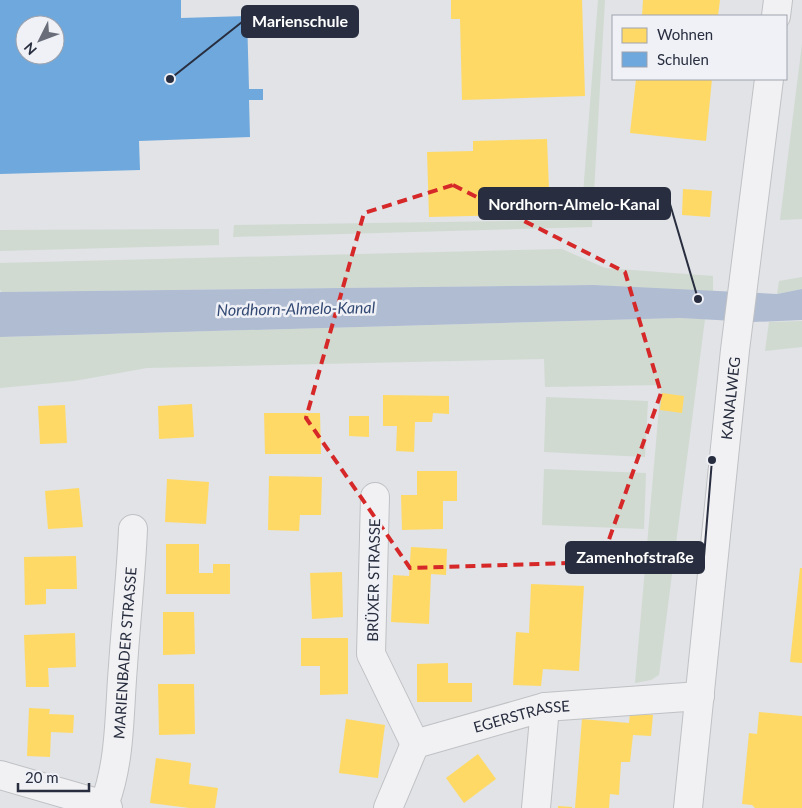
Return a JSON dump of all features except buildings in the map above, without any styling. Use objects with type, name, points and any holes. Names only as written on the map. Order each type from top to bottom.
[{"type":"street","points":[[776,15],[778,0]]},
{"type":"street","name":"KANALWEG","points":[[688,808],[735,350],[769,80]]},
{"type":"street","name":"BRÜXER STRASSE","points":[[375,497],[371,654],[415,744]]},
{"type":"street","name":"MARIENBADER STRASSE","points":[[106,806],[112,783],[118,738],[131,580],[133,529]]},
{"type":"street","name":"EGERSTRASSE","points":[[415,744],[544,707],[700,696]]},
{"type":"street","points":[[536,808],[544,707]]},
{"type":"street","points":[[388,808],[415,744]]},
{"type":"street","points":[[0,775],[106,806]]},
{"type":"highlighted area","points":[[453,185],[625,272],[661,393],[601,562],[410,568],[306,418],[364,213]]},
{"type":"shaded area","points":[[598,0],[605,0],[592,227],[233,237],[234,225],[581,220]]},
{"type":"shaded area","points":[[802,44],[802,219],[780,220]]},
{"type":"shaded area","points":[[219,229],[219,245],[0,251],[0,230]]},
{"type":"shaded area","points":[[562,249],[605,268],[713,276],[713,292],[594,285],[2,292],[0,290],[0,263]]},
{"type":"shaded area","points":[[802,277],[802,289],[777,294],[779,281]]},
{"type":"shaded area","points":[[680,318],[705,319],[659,675],[651,680],[635,683],[661,385],[545,387],[544,359],[147,368],[74,381],[0,388],[0,337]]},
{"type":"shaded area","points":[[802,321],[802,347],[765,351],[769,322]]},
{"type":"shaded area","points":[[546,397],[648,401],[645,457],[544,452]]},
{"type":"shaded area","points":[[544,469],[646,473],[644,529],[542,525]]},
{"type":"water","points":[[594,285],[777,294],[802,289],[802,320],[753,322],[680,318],[0,337],[0,292]]},
{"type":"place","name":"Marienschule","points":[[170,79]]},
{"type":"place","name":"Nordhorn-Almelo-Kanal","points":[[698,299]]},
{"type":"place","name":"Zamenhofstraße","points":[[712,460]]}]
